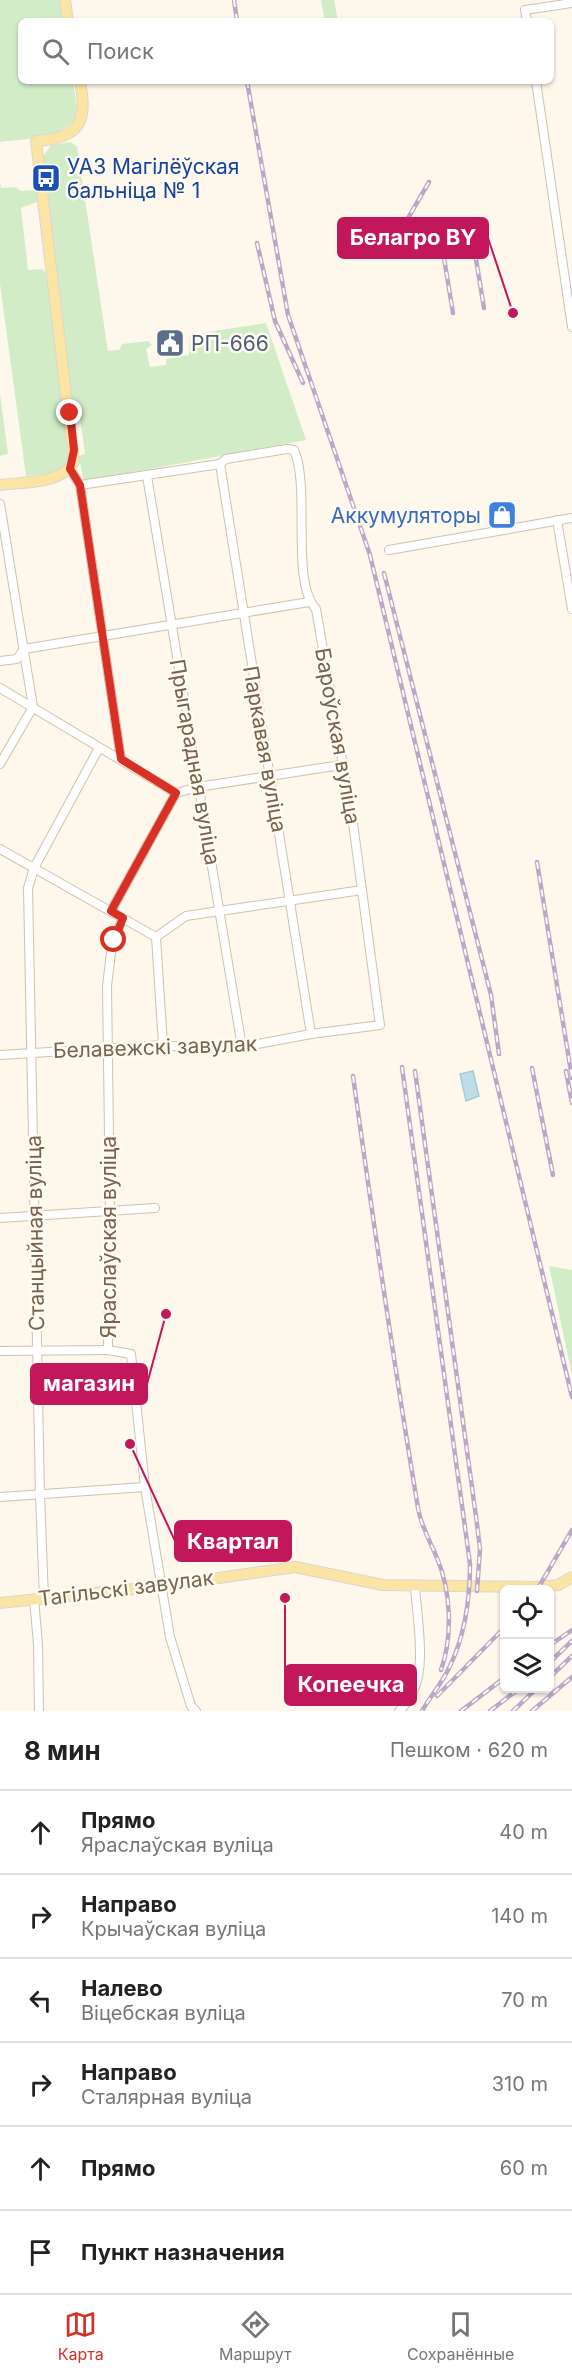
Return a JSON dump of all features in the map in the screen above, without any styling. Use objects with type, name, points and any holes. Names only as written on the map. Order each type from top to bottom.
[{"type":"main road","points":[[64,0],[67,18]]},
{"type":"main road","points":[[0,485],[58,476],[70,469],[74,450],[36,141],[70,134],[80,124],[84,105],[80,84]]},
{"type":"main road","name":"Тагільскі завулак","points":[[0,1603],[162,1586],[295,1567],[360,1582],[415,1586],[539,1587],[558,1585],[572,1577]]},
{"type":"street","points":[[526,18],[525,10],[572,3]]},
{"type":"street","points":[[536,84],[567,268],[572,327]]},
{"type":"street","name":"Бароўская вуліца","points":[[220,464],[226,459],[287,448],[294,450],[301,493],[302,559],[309,602],[316,609],[341,765],[353,823],[380,1025]]},
{"type":"street","points":[[80,485],[220,464]]},
{"type":"street","name":"Паркавая вуліца","points":[[220,464],[242,614],[291,899],[311,1034]]},
{"type":"street","points":[[70,469],[80,485],[121,759]]},
{"type":"street","name":"Прыгарадная вуліца","points":[[147,476],[242,1047]]},
{"type":"street","points":[[0,504],[33,707],[0,764]]},
{"type":"street","points":[[389,550],[572,518]]},
{"type":"street","points":[[557,520],[572,609]]},
{"type":"street","points":[[0,661],[17,659],[24,649],[309,602]]},
{"type":"street","points":[[0,688],[176,793]]},
{"type":"street","name":"Станцыйная вуліца","points":[[39,1711],[40,1495],[28,888],[34,868],[99,748]]},
{"type":"street","points":[[111,911],[176,793],[198,787],[341,765]]},
{"type":"street","points":[[0,849],[156,937]]},
{"type":"street","points":[[156,937],[186,916],[362,890]]},
{"type":"street","name":"Яраслаўская вуліца","points":[[123,918],[111,953],[107,986],[110,1212],[108,1350],[131,1354],[145,1487],[170,1637],[191,1706],[196,1711]]},
{"type":"street","points":[[156,937],[164,1046]]},
{"type":"street","name":"Белавежскі завулак","points":[[0,1055],[164,1046],[202,1049],[242,1047],[311,1034],[380,1025]]},
{"type":"street","points":[[0,1218],[155,1208]]},
{"type":"street","points":[[0,1351],[108,1350]]},
{"type":"street","points":[[0,1497],[145,1487]]},
{"type":"street","points":[[399,1711],[405,1706],[419,1677],[415,1586]]},
{"type":"green space","points":[[0,0],[59,0],[62,18],[18,18],[18,84],[73,84],[78,116],[71,124],[53,134],[0,142]]},
{"type":"green space","points":[[321,0],[334,0],[337,18],[324,18]]},
{"type":"green space","points":[[71,142],[77,147],[108,351],[119,350],[122,344],[148,341],[152,345],[146,349],[150,367],[166,365],[166,359],[189,355],[190,335],[266,323],[306,440],[92,480],[83,479],[79,456],[85,454],[80,418],[73,408],[45,184],[50,183],[42,158],[51,145]]},
{"type":"green space","points":[[0,181],[1,188],[16,187],[21,191],[37,190],[37,202],[21,208],[28,270],[42,269],[46,273],[71,451],[66,466],[52,473],[26,476],[0,284]]},
{"type":"green space","points":[[0,394],[8,454],[0,456]]},
{"type":"green space","points":[[549,1266],[572,1270],[572,1375]]},
{"type":"water","points":[[473,1071],[479,1096],[466,1101],[460,1074]]},
{"type":"railway","points":[[234,0],[237,18]]},
{"type":"railway","points":[[248,84],[288,315],[370,555],[572,1397]]},
{"type":"railway","points":[[397,237],[429,182]]},
{"type":"railway","points":[[257,243],[275,321],[303,383]]},
{"type":"railway","points":[[475,253],[484,308]]},
{"type":"railway","points":[[444,258],[453,313]]},
{"type":"railway","points":[[384,573],[491,995],[499,1054]]},
{"type":"railway","points":[[537,862],[572,1078]]},
{"type":"railway","points":[[402,1067],[470,1564],[468,1604],[463,1631],[446,1674],[422,1711]]},
{"type":"railway","points":[[532,1068],[553,1175]]},
{"type":"railway","points":[[415,1071],[480,1549],[477,1591]]},
{"type":"railway","points":[[566,1071],[572,1103]]},
{"type":"railway","points":[[353,1076],[419,1515],[442,1571],[448,1599],[449,1628],[441,1670]]},
{"type":"railway","points":[[540,1585],[572,1530]]},
{"type":"railway","points":[[554,1642],[572,1630]]},
{"type":"railway","points":[[437,1696],[500,1632]]},
{"type":"railway","points":[[554,1658],[572,1641]]},
{"type":"railway","points":[[554,1673],[572,1656]]},
{"type":"railway","points":[[532,1711],[572,1677]]},
{"type":"railway","points":[[461,1711],[500,1681]]},
{"type":"railway","points":[[490,1711],[513,1693]]},
{"type":"railway","points":[[513,1711],[532,1693]]},
{"type":"place","name":"УАЗ Магілёўская бальніца № 1","points":[[46,178]]},
{"type":"place","name":"Белагро BY","points":[[513,313]]},
{"type":"place","name":"РП-666","points":[[170,343]]},
{"type":"place","name":"Аккумуляторы","points":[[502,515]]},
{"type":"place","name":"магазин","points":[[166,1314]]},
{"type":"place","name":"Квартал","points":[[130,1444]]},
{"type":"place","name":"Копеечка","points":[[285,1598]]},
{"type":"route","points":[[70,413],[74,460],[70,469],[80,485],[121,759],[176,793],[111,911],[123,918],[114,940]]}]
